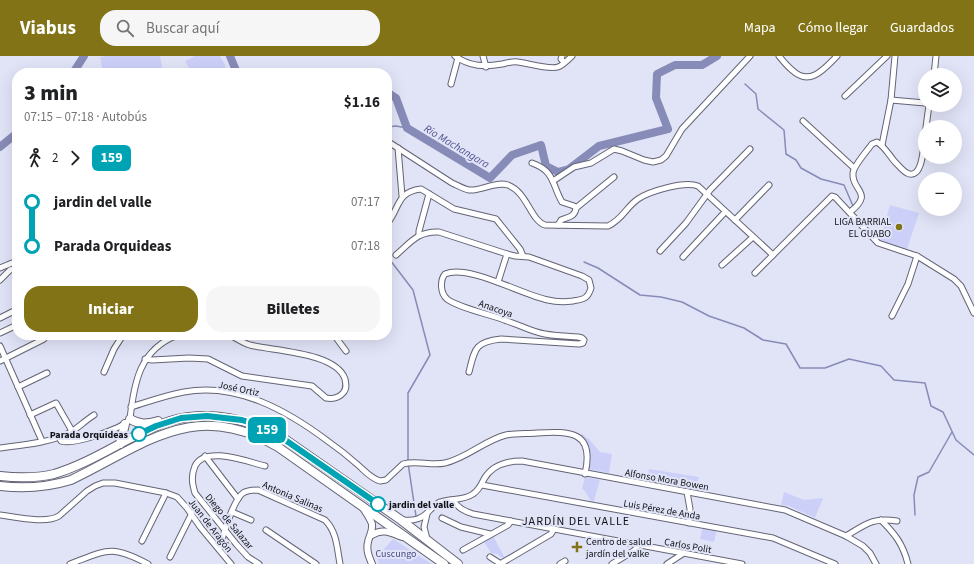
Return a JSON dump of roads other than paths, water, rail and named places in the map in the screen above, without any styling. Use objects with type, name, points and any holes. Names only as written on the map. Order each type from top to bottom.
[{"type":"highway","points":[[120,444],[127,421],[145,424],[180,415],[221,417],[242,420],[260,426],[278,435],[401,520],[458,564]]},
{"type":"highway","points":[[0,476],[24,477],[54,474],[86,461],[156,426],[170,421],[197,416]]},
{"type":"highway","points":[[0,486],[34,487],[59,484],[71,480],[144,442],[179,429],[196,425],[218,425],[244,431],[266,440],[444,564]]},
{"type":"street","points":[[483,56],[486,67]]},
{"type":"street","points":[[562,56],[561,58],[564,62]]},
{"type":"street","points":[[451,84],[456,57],[476,66],[486,67],[516,61],[556,68],[572,56]]},
{"type":"street","points":[[553,181],[574,167],[592,163],[614,149],[648,161],[653,162],[661,160],[666,156],[682,129],[750,56]]},
{"type":"street","points":[[779,56],[791,70],[802,77],[811,76],[820,72],[837,56]]},
{"type":"street","points":[[845,96],[887,56]]},
{"type":"street","points":[[882,145],[891,100],[895,56]]},
{"type":"street","points":[[935,68],[936,56]]},
{"type":"street","points":[[891,100],[918,102]]},
{"type":"street","points":[[803,121],[854,168]]},
{"type":"street","points":[[850,212],[854,209],[861,197],[861,193],[853,174],[854,168],[872,144],[876,142],[882,145],[906,173],[916,173],[920,164]]},
{"type":"street","points":[[392,144],[452,183],[468,190],[501,184],[508,185],[522,194],[539,222],[545,225],[608,226],[616,222],[638,199],[662,189],[692,184],[698,186],[773,255]]},
{"type":"street","points":[[398,148],[402,196]]},
{"type":"street","points":[[660,251],[686,223],[707,195],[750,148]]},
{"type":"street","points":[[532,163],[550,174],[562,202],[576,208]]},
{"type":"street","points":[[558,225],[561,220],[567,219],[574,214],[576,208],[614,177]]},
{"type":"street","points":[[735,220],[769,185]]},
{"type":"street","points":[[392,215],[402,196],[408,192],[420,189],[454,209],[496,219],[520,248],[523,256]]},
{"type":"street","points":[[419,235],[429,194]]},
{"type":"street","points":[[755,273],[832,196],[835,197],[850,212],[878,243],[917,256],[954,279],[961,286],[974,313]]},
{"type":"street","points":[[683,257],[725,212]]},
{"type":"street","points":[[396,255],[419,235],[429,232],[439,232],[507,254],[529,257],[582,276],[589,280],[591,284],[588,296],[580,300],[566,302],[548,300],[498,282],[507,254]]},
{"type":"street","points":[[722,265],[752,236]]},
{"type":"street","points":[[892,316],[908,284],[917,256]]},
{"type":"street","points":[[0,268],[12,263]]},
{"type":"street","points":[[0,280],[12,269]]},
{"type":"street","name":"Anacoya","points":[[468,372],[474,353],[480,344],[491,340],[501,338],[545,342],[583,343],[584,340],[578,337],[545,334],[454,303],[446,298],[442,290],[442,282],[445,274],[456,271],[467,272],[498,282]]},
{"type":"street","points":[[0,318],[12,312]]},
{"type":"street","points":[[0,333],[12,327]]},
{"type":"street","points":[[2,360],[42,340]]},
{"type":"street","points":[[104,372],[114,349],[120,340]]},
{"type":"street","points":[[59,437],[61,440],[66,442],[77,441],[116,428],[127,421],[138,375],[145,359],[154,349],[167,340]]},
{"type":"street","points":[[145,359],[157,360],[199,358],[208,360],[242,376],[312,386],[326,398],[337,398],[344,393],[346,384],[344,377],[340,370],[333,364],[286,350],[248,344],[240,340]]},
{"type":"street","points":[[338,340],[346,351]]},
{"type":"street","points":[[0,346],[2,360],[18,387],[42,441]]},
{"type":"street","points":[[18,387],[47,373]]},
{"type":"street","name":"José Ortiz","points":[[131,407],[185,392],[228,392],[248,397],[274,407],[297,420],[328,441],[370,476],[380,481],[388,478],[403,464],[444,463],[454,460],[506,435],[560,432],[577,436],[586,446],[588,454],[585,474]]},
{"type":"street","points":[[30,415],[56,403],[72,431]]},
{"type":"street","points":[[0,448],[59,437],[72,431],[94,415]]},
{"type":"street","points":[[205,456],[222,456],[266,466]]},
{"type":"street","points":[[205,456],[238,499],[219,549]]},
{"type":"street","name":"Diego de Salazar","points":[[205,456],[197,463],[192,474],[192,483],[195,493],[244,552],[259,564]]},
{"type":"street","name":"Alfonso Mora Bowen","points":[[453,500],[469,496],[476,491],[492,470],[501,464],[522,461],[585,474],[785,510],[846,536],[867,549],[876,564]]},
{"type":"street","name":"Juan de Aragón","points":[[0,514],[32,519],[53,519],[59,516],[92,487],[107,483],[166,493],[179,499],[231,564]]},
{"type":"street","name":"Luis Pérez de Anda","points":[[482,485],[773,538],[835,564]]},
{"type":"street","name":"Antonia Salinas","points":[[238,499],[246,491],[258,490],[325,520],[334,532],[340,564]]},
{"type":"street","points":[[687,492],[690,509],[689,523]]},
{"type":"street","points":[[142,541],[166,493]]},
{"type":"street","points":[[401,520],[415,520],[427,514],[437,504],[453,500]]},
{"type":"street","name":"Carlos Polit","points":[[453,500],[456,506],[469,513],[742,564]]},
{"type":"street","points":[[361,506],[371,523],[372,535]]},
{"type":"street","points":[[232,512],[250,520]]},
{"type":"street","points":[[170,557],[192,514]]},
{"type":"street","points":[[427,514],[424,527],[427,540]]},
{"type":"street","points":[[442,518],[461,527],[490,534]]},
{"type":"street","points":[[881,520],[896,534],[905,550],[908,564]]},
{"type":"street","points":[[846,536],[869,522],[881,520],[897,521]]},
{"type":"street","points":[[464,550],[511,521]]},
{"type":"street","points":[[490,557],[500,564],[551,534],[554,528]]},
{"type":"street","points":[[266,530],[316,564]]},
{"type":"street","points":[[372,564],[367,548],[368,540],[372,535],[377,532],[384,531],[408,539]]},
{"type":"street","points":[[612,564],[635,550],[638,545]]},
{"type":"street","points":[[70,564],[100,552],[117,551],[130,555],[148,564]]},
{"type":"street","points":[[667,564],[684,553]]},
{"type":"street","points":[[720,564],[725,560]]},
{"type":"waterway","name":"Rio Machangara","points":[[76,68],[84,56]]},
{"type":"waterway","name":"Rio Machangara","points":[[230,56],[235,68]]},
{"type":"waterway","name":"Rio Machangara","points":[[392,95],[396,98],[407,128],[490,178],[512,155],[541,145],[546,166],[558,172],[569,169],[599,146],[668,129],[656,98],[657,74],[675,65],[702,65],[717,56]]},
{"type":"waterway","points":[[745,84],[756,94],[758,109],[784,130],[786,154],[796,160],[801,168],[821,179],[844,185],[853,206]]},
{"type":"waterway","points":[[392,126],[407,128]]},
{"type":"waterway","name":"Rio Machangara","points":[[0,147],[12,137]]},
{"type":"waterway","points":[[584,262],[598,268],[640,295],[661,297],[682,302],[709,316],[744,328],[763,340],[786,344],[800,368],[825,368],[849,359],[881,366],[894,380],[925,383],[931,406],[943,412],[956,440],[974,455]]},
{"type":"waterway","points":[[392,263],[413,290],[430,355],[408,393],[408,463],[416,516]]},
{"type":"waterway","points":[[915,515],[914,495],[918,477],[929,472],[952,432]]},
{"type":"place","name":"LIGA BARRIAL EL GUABO","points":[[899,227]]},
{"type":"place","name":"Parada Orquideas","points":[[139,434]]},
{"type":"place","name":"jardin del valle","points":[[378,504]]},
{"type":"place","name":"Centro de salud jardín del valke","points":[[577,547]]},
{"type":"district","name":"JARDÍN DEL VALLE","points":[[576,521]]},
{"type":"park label","name":"Cuscungo","points":[[396,553]]}]
